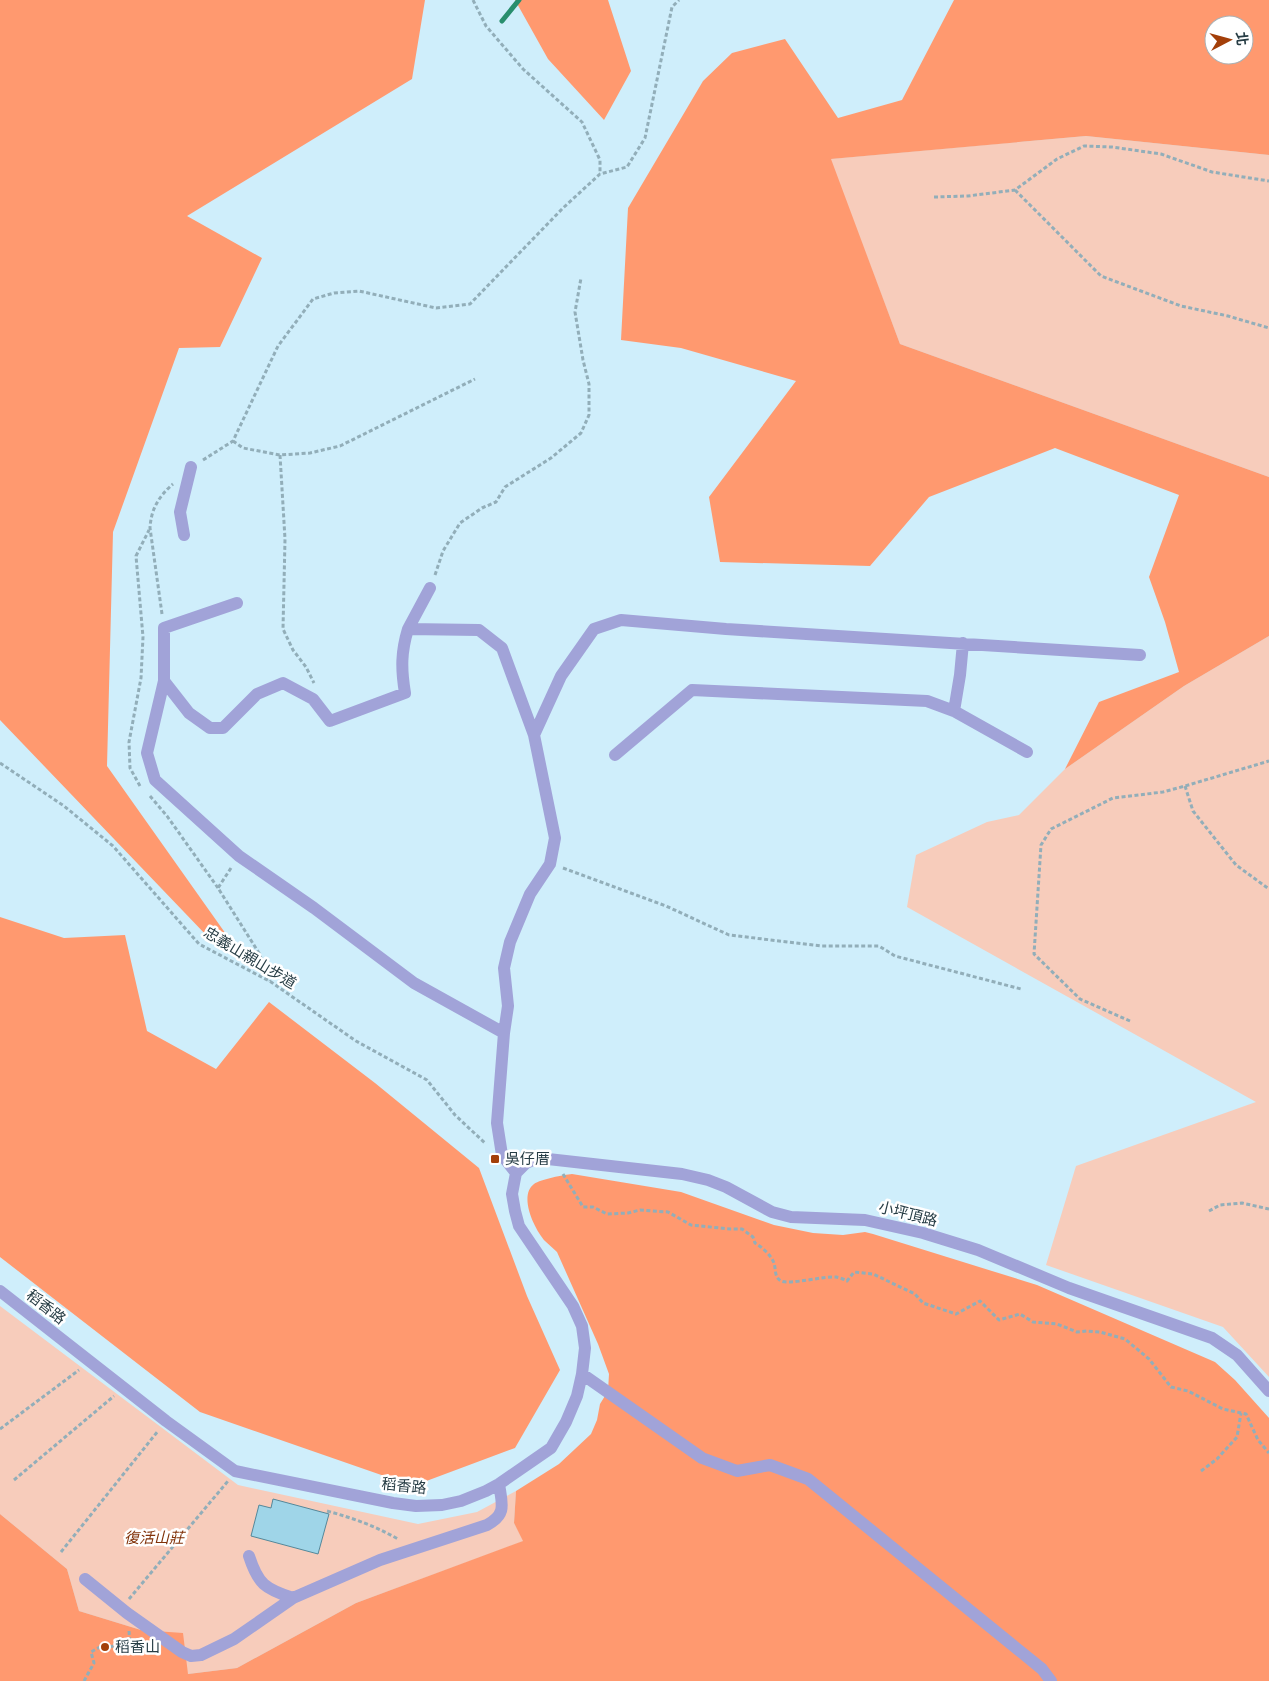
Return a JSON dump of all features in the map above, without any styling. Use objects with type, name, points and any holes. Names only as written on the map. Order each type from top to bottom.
[{"type":"street","points":[[184,535],[180,512],[191,468]]},
{"type":"street","points":[[164,681],[188,713],[210,728],[223,728],[257,694],[283,683],[313,699],[330,720],[405,693],[402,673],[403,645],[408,629],[430,588]]},
{"type":"street","points":[[237,603],[164,628],[164,681],[148,753],[155,780],[239,856],[314,908],[414,983],[504,1033]]},
{"type":"street","points":[[534,735],[560,676],[594,629],[621,620],[726,629],[1140,655]]},
{"type":"street","points":[[408,629],[479,630],[502,648],[534,735],[555,838],[550,864],[530,894],[510,942],[504,968],[508,1006],[497,1123],[502,1155],[516,1173]]},
{"type":"street","points":[[954,711],[963,643]]},
{"type":"street","points":[[615,755],[692,690],[927,701],[954,711],[1027,752]]},
{"type":"street","name":"小坪頂路","points":[[516,1173],[526,1162],[539,1158],[554,1158],[682,1174],[708,1180],[726,1187],[772,1212],[791,1217],[865,1220],[923,1233],[978,1250],[1069,1288],[1212,1338],[1237,1355],[1269,1391]]},
{"type":"street","name":"稻香路","points":[[0,1291],[89,1362],[235,1470],[365,1498],[416,1506],[442,1505],[461,1501],[499,1484],[551,1448],[566,1422],[577,1396],[582,1374],[585,1348],[582,1326],[573,1306],[519,1226],[512,1194],[516,1173]]},
{"type":"street","points":[[582,1374],[702,1458],[737,1471],[770,1465],[808,1479],[1042,1669],[1052,1681]]},
{"type":"street","points":[[85,1579],[170,1644],[191,1656],[202,1655],[234,1639],[293,1598],[380,1560],[488,1525],[497,1519],[502,1511],[499,1484]]},
{"type":"street","points":[[249,1556],[255,1575],[272,1592],[293,1598]]},
{"type":"path","points":[[473,0],[486,26],[523,69],[582,122],[600,160],[600,174]]},
{"type":"path","points":[[164,628],[150,528],[150,515],[162,493],[191,468],[233,441],[278,346],[313,299],[334,293],[359,291],[436,308],[470,304],[563,208],[600,174],[628,167],[645,138],[672,7],[679,0]]},
{"type":"path","points":[[934,197],[968,196],[1016,190],[1057,159],[1084,146],[1112,147],[1161,154],[1212,172],[1269,181]]},
{"type":"path","points":[[1016,190],[1101,276],[1181,306],[1228,316],[1269,328]]},
{"type":"path","points":[[430,588],[443,551],[460,523],[482,508],[496,502],[505,488],[551,458],[581,432],[588,415],[589,384],[575,312],[581,278]]},
{"type":"path","points":[[233,441],[243,448],[280,455],[310,453],[340,446],[475,379]]},
{"type":"path","points":[[280,455],[285,539],[283,629],[292,650],[306,667],[314,683],[313,699]]},
{"type":"path","points":[[1130,1021],[1080,999],[1034,954],[1041,845],[1051,828],[1113,798],[1163,792],[1269,761]]},
{"type":"path","name":"忠義山親山步道","points":[[0,763],[64,806],[113,846],[199,944],[271,982],[356,1041],[427,1080],[455,1115],[480,1140],[502,1155]]},
{"type":"path","points":[[1186,786],[1193,811],[1236,865],[1269,889]]},
{"type":"path","points":[[239,856],[218,888],[259,953],[271,982]]},
{"type":"path","points":[[550,864],[666,906],[729,935],[822,946],[879,946],[895,956],[1021,989]]},
{"type":"path","points":[[554,1158],[583,1207],[593,1207],[606,1214],[628,1213],[640,1210],[668,1212],[691,1225],[742,1229],[753,1237],[755,1243],[774,1262],[776,1275],[781,1281],[789,1282],[837,1277],[847,1281],[854,1272],[873,1274],[915,1294],[923,1303],[956,1314],[980,1301],[998,1320],[1020,1314],[1033,1322],[1058,1324],[1077,1332],[1100,1332],[1124,1339],[1149,1359],[1171,1387],[1188,1391],[1223,1409],[1246,1414],[1258,1440],[1269,1453]]},
{"type":"path","points":[[1209,1211],[1220,1205],[1242,1204],[1269,1209]]},
{"type":"path","points":[[0,1430],[89,1362]]},
{"type":"path","points":[[14,1480],[124,1387]]},
{"type":"path","points":[[1202,1471],[1217,1459],[1237,1437],[1241,1413]]},
{"type":"path","points":[[61,1552],[166,1420]]},
{"type":"path","points":[[121,1608],[235,1470]]},
{"type":"path","points":[[327,1511],[376,1526],[399,1539],[402,1552]]},
{"type":"path","points":[[84,1681],[94,1663],[91,1652],[100,1647],[120,1646],[130,1643]]},
{"type":"green space","points":[[1086,136],[1269,155],[1269,477],[900,344],[830,159]]},
{"type":"green space","points":[[1269,636],[1269,1377],[1223,1327],[1046,1265],[1076,1166],[1256,1102],[907,907],[916,855],[987,822],[1019,815],[1065,769],[1184,686]]},
{"type":"green space","name":"復活山莊","points":[[0,1306],[238,1485],[418,1524],[477,1512],[516,1491],[514,1523],[524,1541],[356,1603],[237,1668],[188,1674],[141,1630],[79,1611],[67,1569],[0,1514]]},
{"type":"shaded area","points":[[0,0],[425,0],[412,79],[187,216],[262,258],[220,347],[179,348],[113,532],[107,766],[233,944],[207,936],[0,720]]},
{"type":"shaded area","points":[[515,0],[608,0],[631,71],[604,120],[548,59]]},
{"type":"shaded area","points":[[954,0],[1269,0],[1269,155],[1086,136],[831,159],[900,344],[1269,477],[1269,636],[1184,686],[1065,769],[1099,702],[1179,672],[1165,622],[1149,577],[1179,495],[1055,448],[929,497],[870,566],[720,562],[709,497],[796,381],[681,348],[621,340],[628,208],[703,81],[732,53],[785,39],[838,118],[902,100]]},
{"type":"shaded area","points":[[0,917],[64,938],[125,935],[147,1031],[216,1069],[269,1002],[375,1083],[479,1168],[527,1296],[560,1370],[515,1448],[413,1486],[200,1412],[0,1257]]},
{"type":"shaded area","points":[[572,1174],[681,1192],[774,1225],[813,1233],[843,1235],[865,1232],[873,1234],[1037,1285],[1215,1362],[1235,1380],[1269,1418],[1269,1681],[0,1681],[0,1514],[67,1569],[79,1611],[141,1630],[183,1633],[188,1674],[237,1668],[356,1603],[523,1541],[514,1523],[516,1491],[559,1464],[591,1434],[597,1420],[600,1404],[608,1391],[609,1374],[598,1344],[557,1252],[541,1236],[533,1221],[528,1204],[529,1189],[534,1184],[558,1176]]},
{"type":"building","points":[[273,1499],[329,1514],[318,1554],[251,1536],[259,1505],[271,1508]]},
{"type":"waterway","points":[[502,21],[519,0]]},
{"type":"place","name":"吳仔厝","points":[[495,1159]]},
{"type":"place","name":"稻香山","points":[[105,1647]]}]
